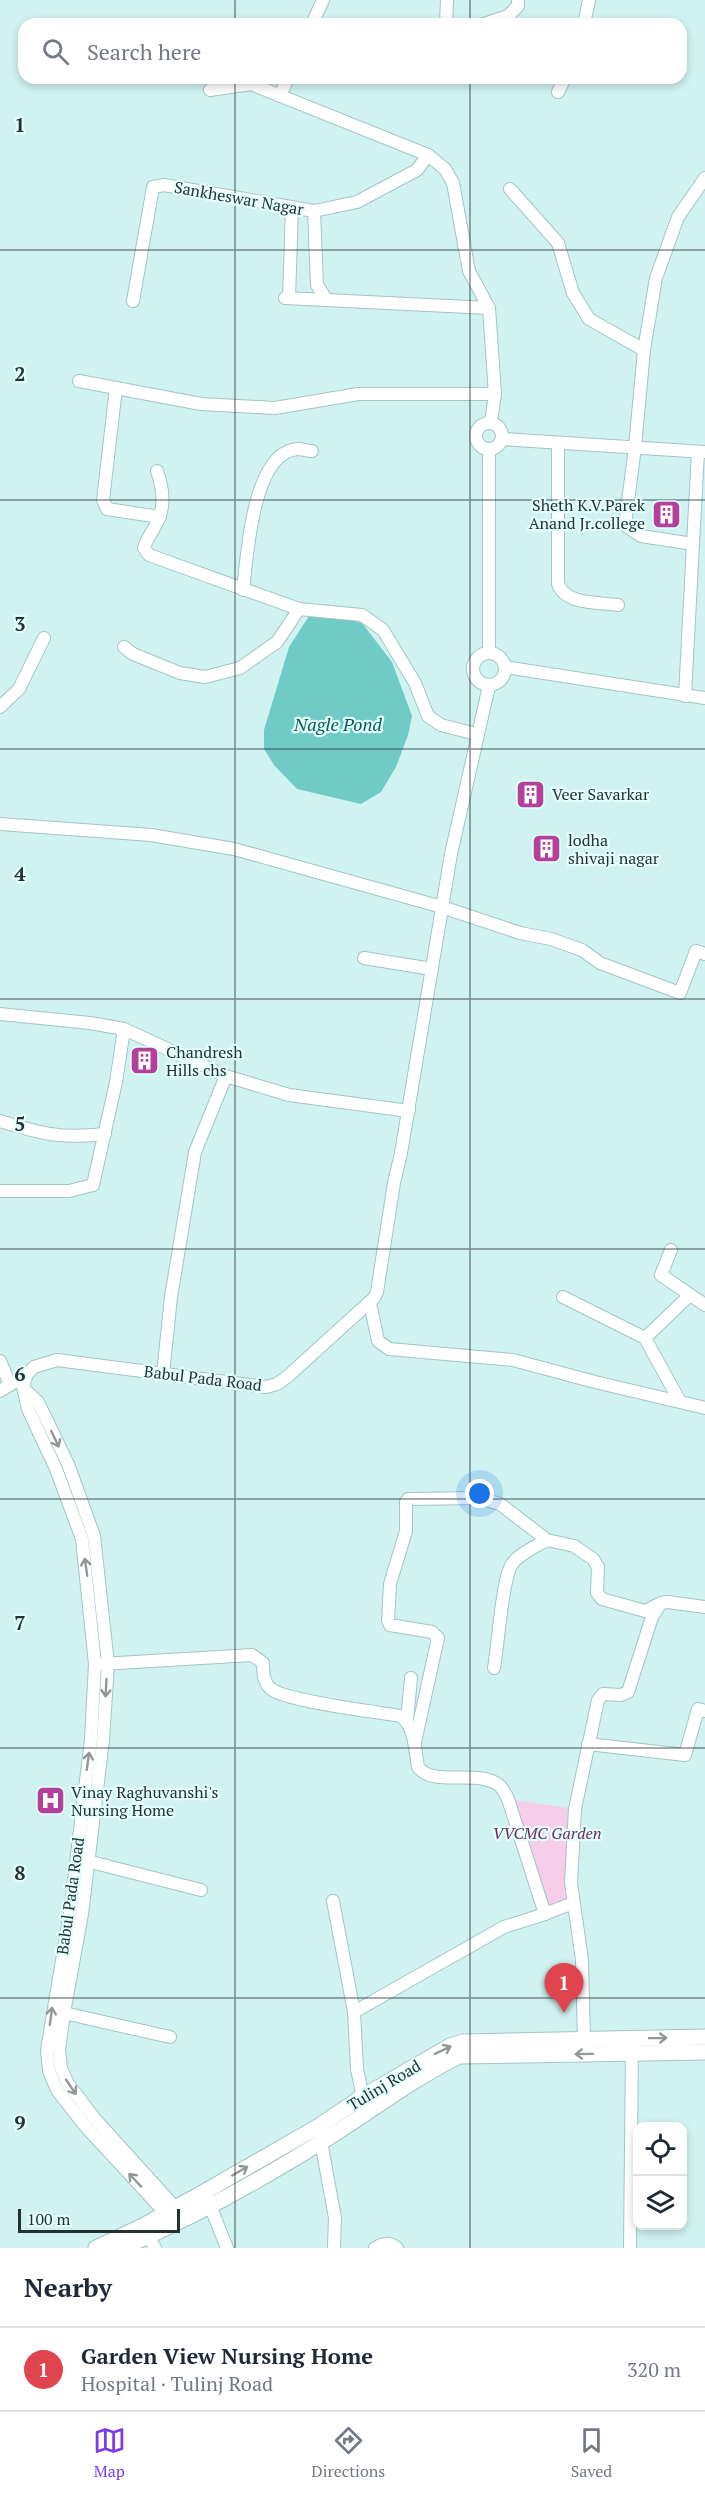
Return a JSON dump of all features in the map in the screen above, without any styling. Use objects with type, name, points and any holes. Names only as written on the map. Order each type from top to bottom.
[{"type":"main road","name":"Tulinj Road","points":[[121,2248],[149,2237],[175,2215],[322,2142],[435,2068],[459,2056],[632,2045],[705,2037]]},
{"type":"main road","name":"Tulinj Road","points":[[207,2199],[362,2097],[438,2052],[463,2042],[584,2040],[705,2052]]},
{"type":"main road","name":"Tulinj Road","points":[[96,2248],[149,2237]]},
{"type":"street","points":[[315,18],[323,0]]},
{"type":"street","points":[[446,18],[447,0]]},
{"type":"street","points":[[502,18],[508,16],[518,6],[518,0]]},
{"type":"street","points":[[585,18],[589,0]]},
{"type":"street","points":[[210,90],[251,84],[428,155],[445,169],[453,183],[469,270],[489,308],[495,394],[491,422]]},
{"type":"street","points":[[280,96],[285,84]]},
{"type":"street","points":[[558,92],[562,84]]},
{"type":"street","points":[[314,211],[357,202],[417,170],[428,155]]},
{"type":"street","points":[[693,544],[640,536],[626,526],[644,350],[656,278],[678,217],[705,178]]},
{"type":"street","name":"Sankheswar Nagar","points":[[133,301],[153,187],[164,185],[314,211],[317,285],[326,299]]},
{"type":"street","points":[[510,189],[558,243],[573,294],[589,319],[644,350]]},
{"type":"street","points":[[292,207],[287,298],[489,308]]},
{"type":"street","points":[[292,227],[315,228]]},
{"type":"street","points":[[79,381],[201,404],[275,408],[358,394],[495,394]]},
{"type":"street","points":[[116,388],[103,500],[107,509],[160,517]]},
{"type":"street","points":[[491,422],[499,426],[502,439],[497,446],[489,449],[481,446],[476,435],[479,427],[491,422]]},
{"type":"street","points":[[502,439],[701,452],[693,544],[685,696]]},
{"type":"street","points":[[558,443],[558,584],[561,592],[573,599],[618,605]]},
{"type":"street","points":[[243,590],[252,516],[261,484],[280,456],[298,449],[312,451]]},
{"type":"street","points":[[489,449],[489,653]]},
{"type":"street","points":[[157,471],[163,486],[160,517],[147,538],[144,548],[149,555],[299,609],[363,615],[383,630],[415,683],[428,716],[441,725],[476,734]]},
{"type":"street","points":[[124,647],[133,654],[180,673],[205,677],[240,668],[277,642],[299,609]]},
{"type":"street","points":[[0,707],[19,689],[44,638]]},
{"type":"street","points":[[489,653],[499,657],[505,666],[503,678],[489,686],[483,685],[475,678],[472,669],[479,656],[489,653]]},
{"type":"street","points":[[505,666],[705,698]]},
{"type":"street","points":[[489,686],[476,734],[442,907],[377,1292],[370,1302],[378,1341],[389,1349],[513,1360],[595,1382],[705,1407]]},
{"type":"street","points":[[0,824],[152,835],[234,849],[442,907],[520,933],[551,939],[582,950],[600,963],[680,993],[696,951],[705,954]]},
{"type":"street","points":[[364,958],[432,969]]},
{"type":"street","points":[[0,1014],[90,1023],[124,1029],[226,1077],[289,1095],[409,1111]]},
{"type":"street","points":[[0,1191],[69,1191],[93,1185],[105,1134],[124,1029]]},
{"type":"street","points":[[163,1374],[171,1297],[195,1152],[226,1077]]},
{"type":"street","points":[[0,1121],[48,1136],[76,1137],[105,1134]]},
{"type":"street","points":[[671,1250],[661,1275],[705,1305]]},
{"type":"street","points":[[645,1338],[690,1294]]},
{"type":"street","points":[[563,1297],[645,1338],[680,1400]]},
{"type":"street","name":"Babul Pada Road","points":[[175,2215],[86,2127],[57,2090],[49,2071],[47,2050],[66,1967],[82,1914],[103,1740],[100,1579],[94,1536],[68,1464],[38,1402],[25,1390],[23,1385],[27,1374],[34,1368],[57,1360],[266,1387],[277,1384],[370,1302]]},
{"type":"street","points":[[0,1361],[5,1388],[27,1374]]},
{"type":"street","points":[[415,1746],[438,1638],[432,1632],[397,1628],[390,1625],[388,1620],[390,1584],[406,1531],[405,1502],[414,1497],[479,1498],[500,1504],[547,1540],[574,1546],[593,1559],[598,1567],[597,1593],[602,1599],[645,1611],[668,1602],[705,1607]]},
{"type":"street","points":[[495,1668],[505,1584],[511,1565],[522,1554],[547,1540]]},
{"type":"street","points":[[584,2040],[582,1960],[571,1883],[575,1809],[588,1744],[601,1696],[625,1694],[630,1688],[652,1617],[661,1603]]},
{"type":"street","points":[[101,1664],[252,1655],[263,1663],[264,1680],[271,1689],[295,1698],[401,1716],[412,1731],[418,1767],[422,1772],[431,1776],[489,1781],[500,1786],[508,1799],[545,1914]]},
{"type":"street","name":"Babul Pada Road","points":[[101,1664],[70,1912],[64,2013],[59,2050],[61,2068],[68,2084],[95,2119],[175,2215]]},
{"type":"street","points":[[406,1720],[411,1678]]},
{"type":"street","points":[[588,1744],[685,1755],[698,1709],[705,1711]]},
{"type":"street","points":[[87,1861],[201,1890]]},
{"type":"street","points":[[333,1901],[354,2012],[357,2069],[362,2097],[368,2112]]},
{"type":"street","points":[[354,2012],[504,1927],[573,1903]]},
{"type":"street","points":[[64,2013],[170,2037]]},
{"type":"street","points":[[630,2248],[632,2045]]},
{"type":"street","points":[[319,2126],[335,2218],[334,2248]]},
{"type":"street","points":[[207,2199],[227,2248]]},
{"type":"street","points":[[375,2248],[382,2243],[391,2244],[397,2248]]},
{"type":"green space","name":"VVCMC Garden","points":[[508,1799],[575,1809],[573,1903],[545,1914]]},
{"type":"water","name":"Nagle Pond","points":[[309,616],[338,617],[362,623],[392,662],[412,716],[408,735],[396,767],[381,792],[361,804],[297,789],[274,765],[264,749],[264,730],[289,647]]},
{"type":"place","name":"Sheth K.V.Parek Anand Jr.college","points":[[666,514]]},
{"type":"place","name":"Veer Savarkar","points":[[531,794]]},
{"type":"place","name":"lodha shivaji nagar","points":[[547,849]]},
{"type":"place","name":"Chandresh Hills chs","points":[[145,1061]]},
{"type":"place","name":"Vinay Raghuvanshi's Nursing Home","points":[[50,1801]]},
{"type":"place","name":"Garden View Nursing Home","points":[[564,2013]]}]
